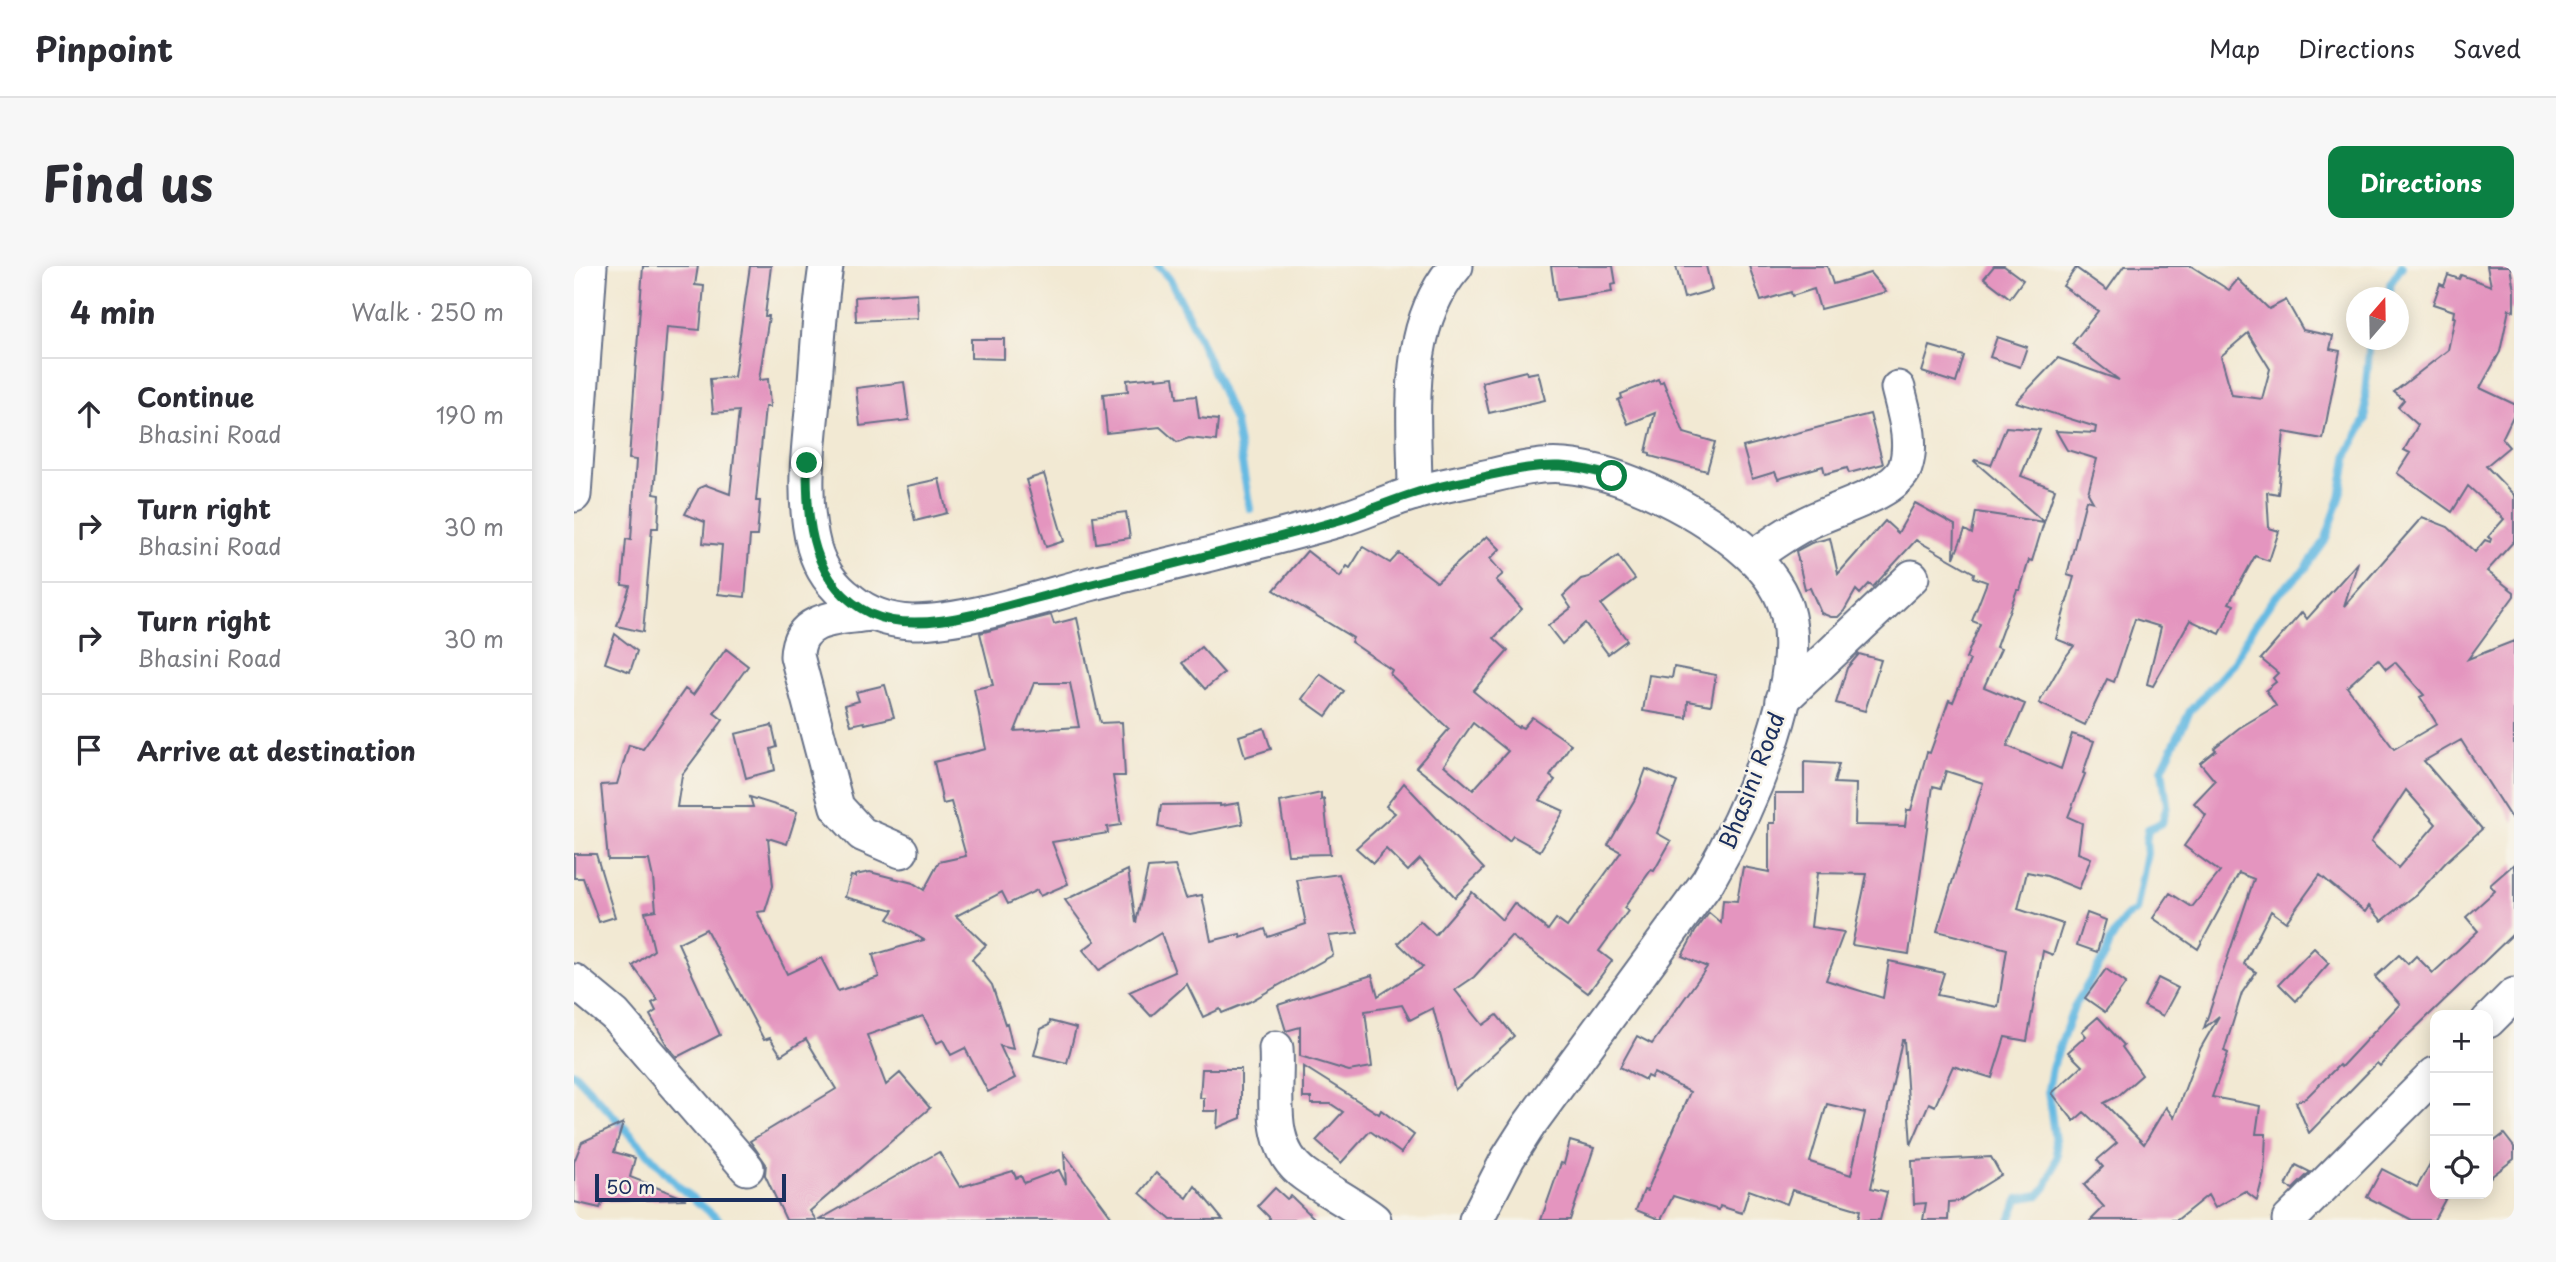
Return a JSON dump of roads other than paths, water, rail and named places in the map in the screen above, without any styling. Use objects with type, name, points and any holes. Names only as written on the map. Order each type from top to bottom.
[{"type":"street","points":[[574,495],[590,266]]},
{"type":"street","name":"Bhasini Road","points":[[826,266],[807,463],[809,510],[814,546],[822,569],[838,590],[872,614],[908,622],[936,621],[1001,607],[1341,519],[1415,493],[1519,469],[1561,466],[1612,476],[1681,506],[1724,532],[1753,557],[1781,595],[1791,636],[1783,699],[1768,754],[1728,846],[1715,870],[1529,1125],[1508,1158],[1476,1220]]},
{"type":"street","points":[[1415,493],[1417,351],[1424,324],[1437,293],[1456,266]]},
{"type":"street","points":[[1753,557],[1800,526],[1874,495],[1897,480],[1904,471],[1908,455],[1908,432],[1898,388]]},
{"type":"street","points":[[1783,699],[1912,577]]},
{"type":"street","points":[[872,614],[823,620],[811,626],[800,642],[797,656],[837,807],[862,834],[901,851]]},
{"type":"street","points":[[574,981],[615,1015],[747,1168]]},
{"type":"street","points":[[2493,1016],[2514,995]]},
{"type":"street","points":[[1276,1048],[1278,1130],[1284,1154],[1305,1175],[1374,1220]]},
{"type":"street","points":[[2289,1220],[2430,1078]]},
{"type":"waterway","points":[[1158,266],[1170,279],[1198,336],[1235,423],[1250,509]]},
{"type":"waterway","points":[[2390,287],[2402,266]]},
{"type":"waterway","points":[[2010,1220],[2018,1199],[2039,1195],[2046,1187],[2053,1170],[2057,1156],[2048,1090],[2052,1068],[2074,1007],[2125,917],[2136,911],[2147,853],[2148,829],[2162,823],[2167,805],[2162,769],[2190,711],[2234,663],[2250,632],[2273,599],[2305,569],[2325,541],[2340,498],[2348,453],[2366,419],[2369,350]]},
{"type":"waterway","points":[[574,1073],[678,1186],[719,1220]]}]
